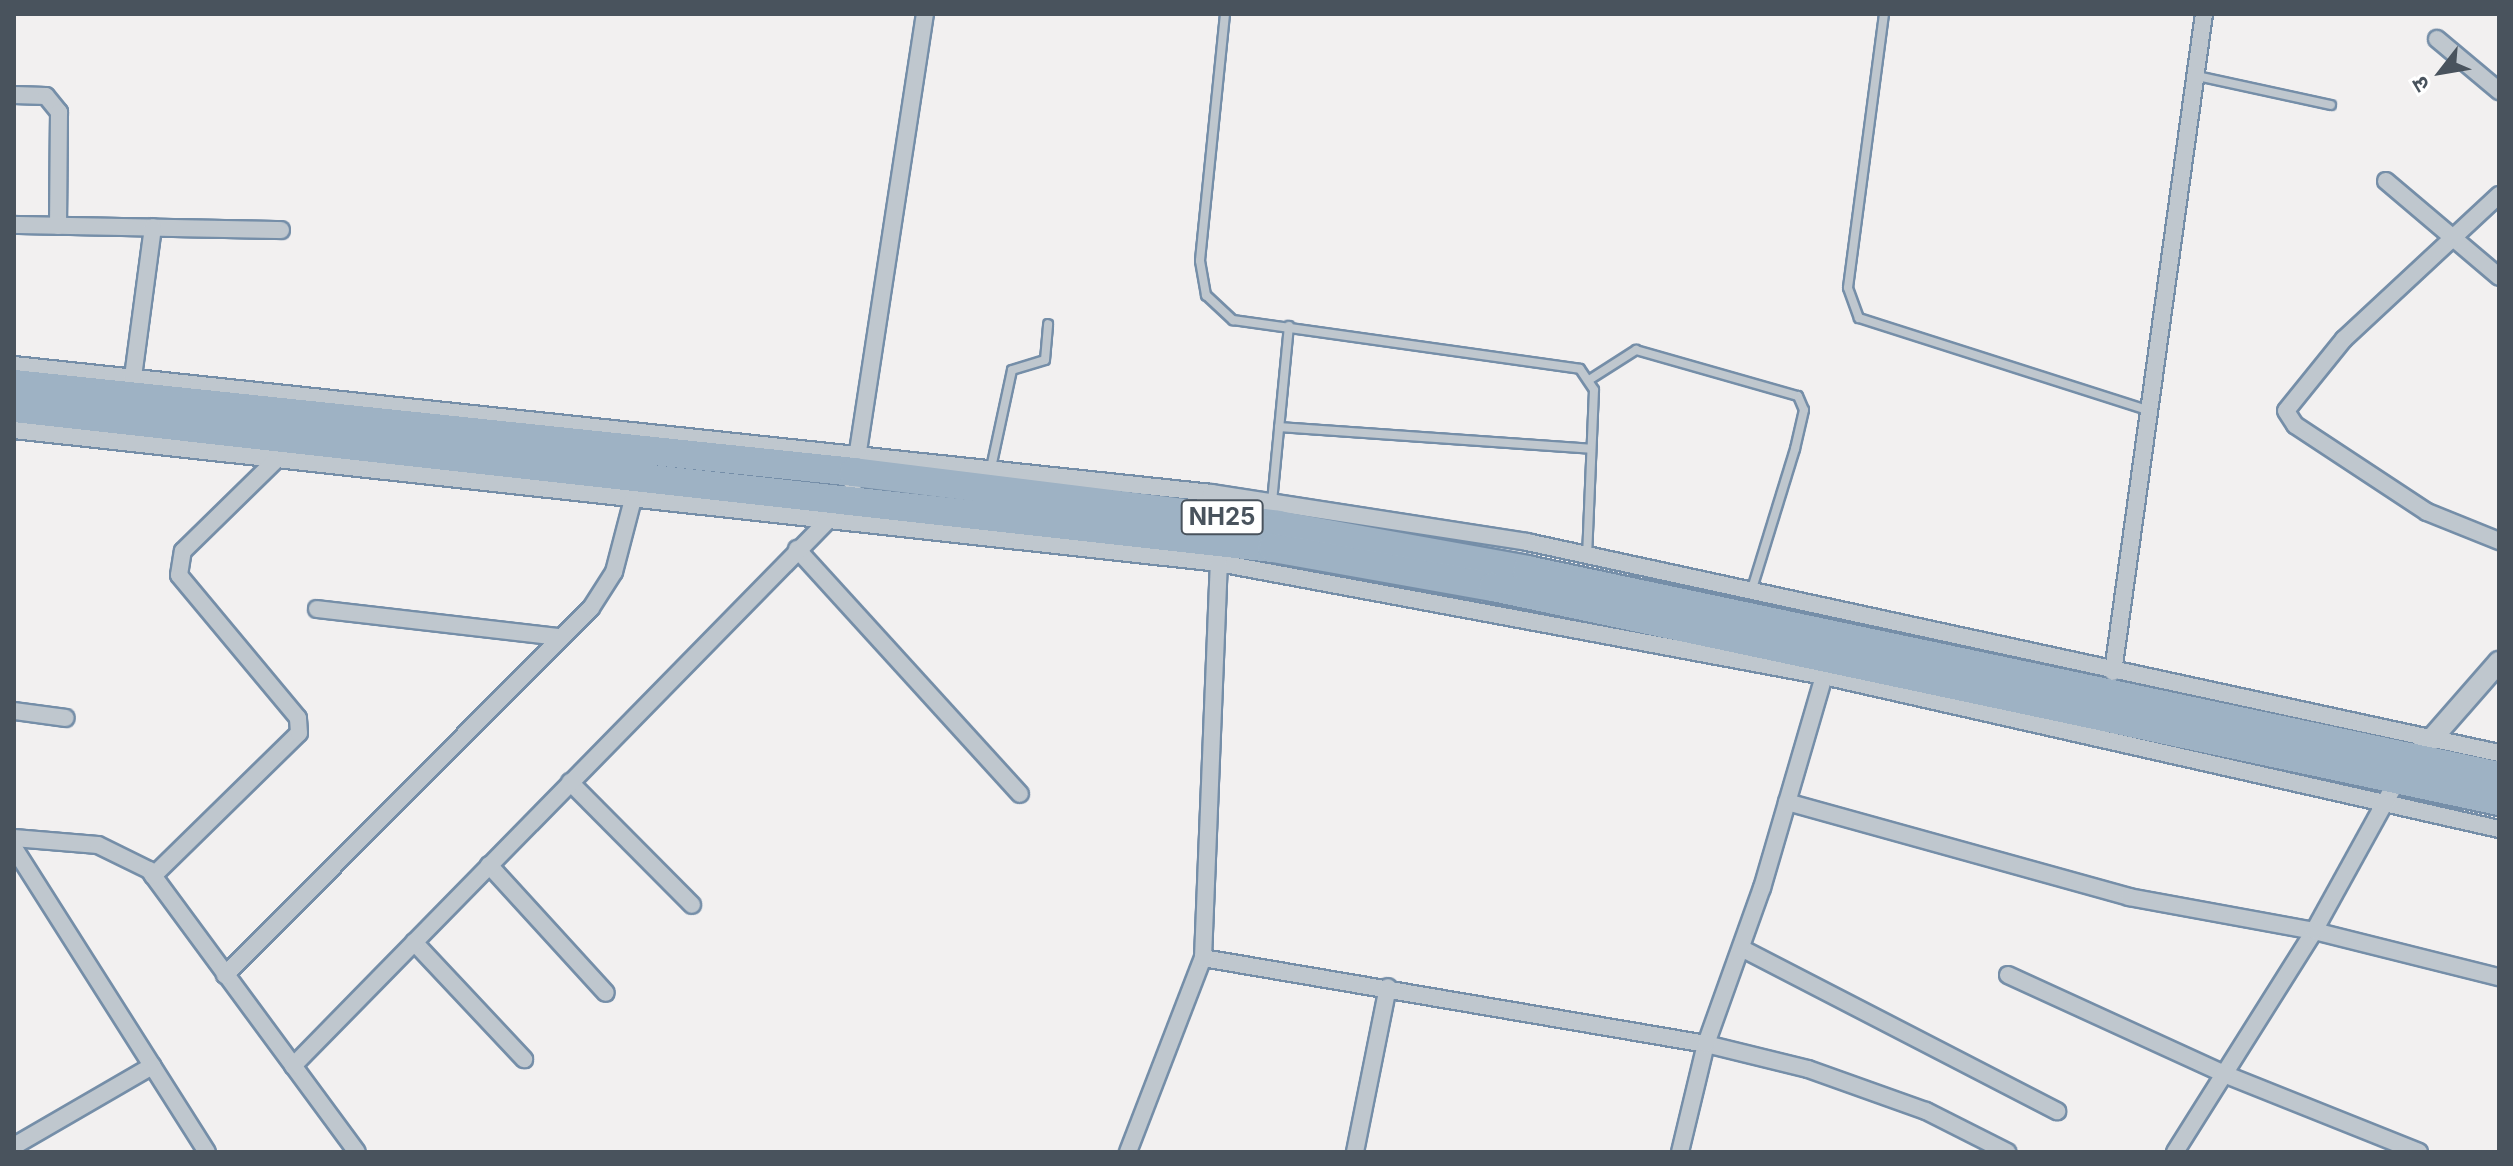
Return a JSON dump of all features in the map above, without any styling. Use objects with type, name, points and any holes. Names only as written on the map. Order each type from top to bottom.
[{"type":"highway","name":"NH25","points":[[14,384],[854,474],[1493,587],[2499,776]]},
{"type":"highway","name":"NH25","points":[[14,408],[854,474]]},
{"type":"highway","name":"NH25","points":[[2413,759],[2499,801]]},
{"type":"street","points":[[293,1066],[826,521],[854,474],[925,14]]},
{"type":"street","points":[[2113,672],[2204,14]]},
{"type":"street","points":[[2437,39],[2499,91]]},
{"type":"street","points":[[14,95],[46,96],[59,112],[58,226]]},
{"type":"street","points":[[2386,181],[2499,277]]},
{"type":"street","points":[[2499,195],[2344,339],[2286,411],[2295,425],[2427,512],[2499,541]]},
{"type":"street","points":[[14,225],[281,230]]},
{"type":"street","points":[[133,377],[153,227]]},
{"type":"street","points":[[14,365],[133,377],[854,474],[991,468],[1272,503],[1587,556],[2113,672],[2413,759],[2499,753]]},
{"type":"street","points":[[14,430],[1219,563],[1824,676],[2381,806],[2499,829]]},
{"type":"street","points":[[153,876],[299,733],[298,718],[179,575],[183,551],[278,458]]},
{"type":"street","points":[[225,975],[604,592],[633,499]]},
{"type":"street","points":[[797,549],[1020,794]]},
{"type":"street","points":[[1128,1152],[1203,958],[1219,563]]},
{"type":"street","points":[[317,609],[558,637]]},
{"type":"street","points":[[2175,1152],[2314,931],[2381,806],[2413,759],[2499,662]]},
{"type":"street","points":[[1680,1152],[1706,1044],[1741,948],[1824,676]]},
{"type":"street","points":[[14,711],[66,718]]},
{"type":"street","points":[[570,782],[692,905]]},
{"type":"street","points":[[1787,802],[2129,897],[2314,931],[2499,977]]},
{"type":"street","points":[[14,838],[120,851],[153,876],[357,1152]]},
{"type":"street","points":[[14,848],[207,1152]]},
{"type":"street","points":[[489,865],[606,993]]},
{"type":"street","points":[[414,942],[524,1059]]},
{"type":"street","points":[[1741,948],[2057,1111]]},
{"type":"street","points":[[1203,958],[1388,987],[1706,1044],[1808,1069],[1926,1111],[2007,1152]]},
{"type":"street","points":[[2008,975],[2224,1074],[2419,1152]]},
{"type":"street","points":[[1355,1152],[1388,987]]},
{"type":"street","points":[[14,1146],[152,1066]]},
{"type":"lane","points":[[1225,14],[1201,283],[1233,320],[1566,364],[1589,380],[1594,390],[1587,556]]},
{"type":"lane","points":[[1884,14],[1848,288],[1859,318],[2151,411]]},
{"type":"lane","points":[[2197,76],[2331,105]]},
{"type":"lane","points":[[991,468],[1012,370],[1045,360],[1048,324]]},
{"type":"lane","points":[[1272,503],[1289,326]]},
{"type":"lane","points":[[1589,380],[1636,350],[1798,396],[1804,410],[1795,449],[1750,592]]},
{"type":"lane","points":[[1279,427],[1590,449]]}]
